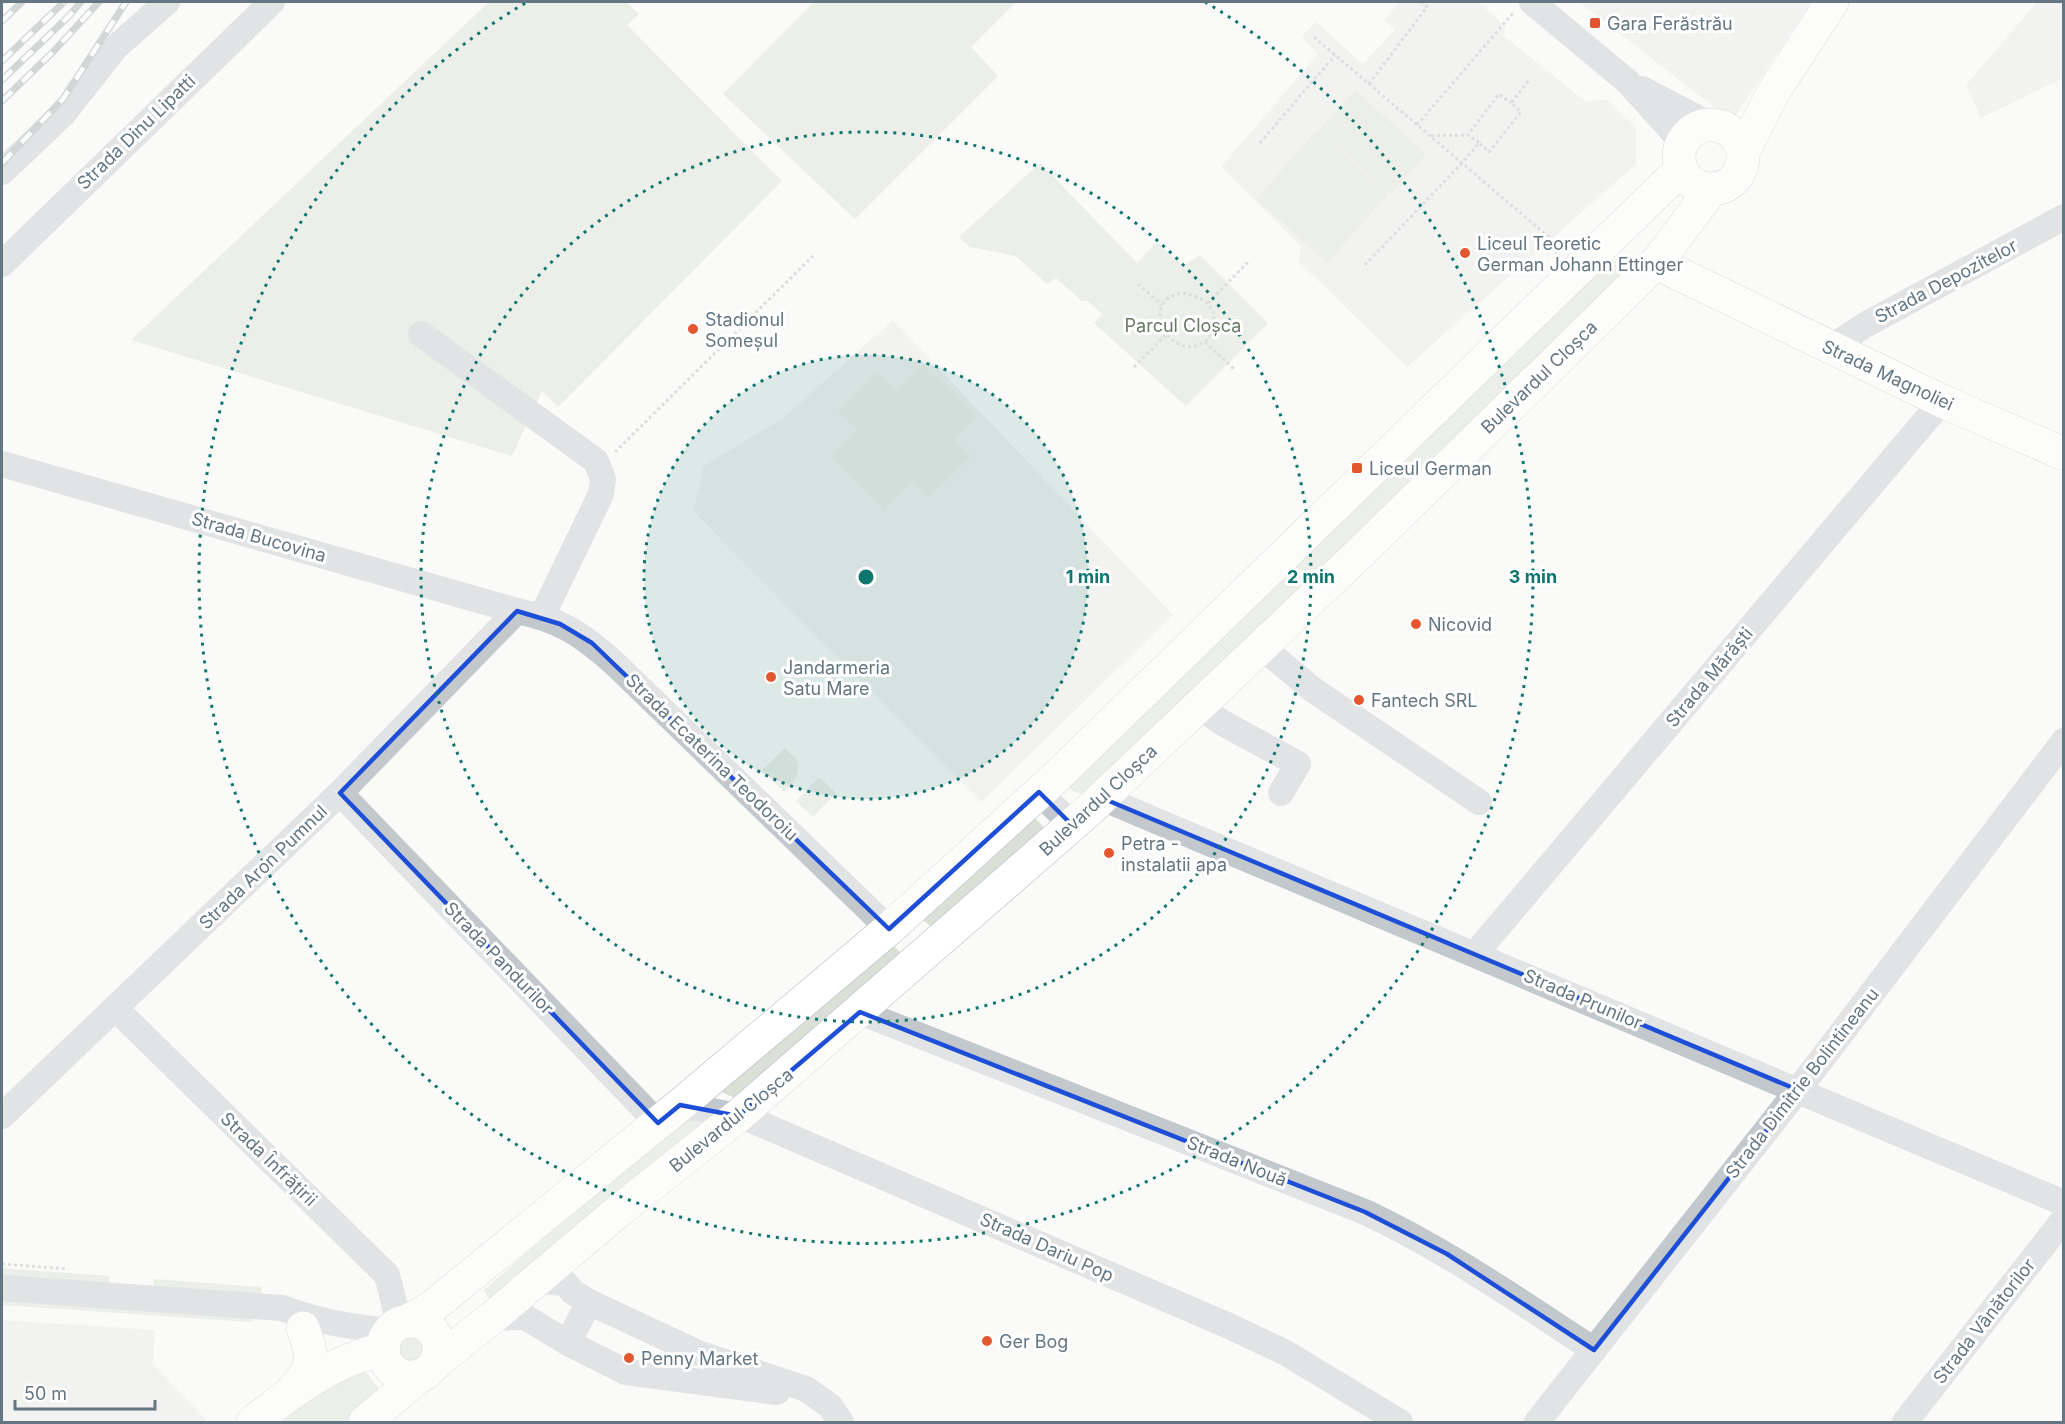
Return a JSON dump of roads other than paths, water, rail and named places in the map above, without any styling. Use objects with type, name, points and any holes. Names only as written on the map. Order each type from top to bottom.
[{"type":"main road","name":"Bulevardul Cloșca","points":[[365,1422],[616,1213],[738,1116],[860,1012],[1072,825],[1262,648],[1658,261],[1703,201],[1732,182],[1739,174],[1743,164],[1743,153],[1774,92],[1832,2]]},
{"type":"main road","name":"Bulevardul Cloșca","points":[[253,1422],[289,1394],[432,1307],[669,1114],[890,929],[1039,792],[1678,165],[1694,130],[1717,126],[1748,115],[1774,92]]},
{"type":"main road","points":[[1717,126],[1735,136],[1741,144],[1743,153]]},
{"type":"main road","points":[[1678,165],[1691,181],[1701,187],[1703,201]]},
{"type":"main road","points":[[1658,261],[1660,213],[1678,165]]},
{"type":"main road","name":"Strada Magnoliei","points":[[1703,201],[1687,231],[1687,256],[1699,275],[1714,291]]},
{"type":"main road","name":"Strada Magnoliei","points":[[1658,261],[1671,270],[1830,348],[1942,401],[2064,454]]},
{"type":"main road","points":[[289,1394],[306,1376],[311,1362],[311,1349],[293,1318]]},
{"type":"main road","points":[[418,1322],[427,1326],[434,1333],[439,1342],[439,1352],[428,1368],[411,1377],[392,1369],[386,1360],[395,1331],[418,1322]]},
{"type":"street","points":[[2,172],[64,113],[116,46],[167,2]]},
{"type":"street","points":[[1532,2],[1628,82],[1717,126]]},
{"type":"street","name":"Strada Dinu Lipatti","points":[[2,264],[263,4]]},
{"type":"street","points":[[1628,82],[1678,165]]},
{"type":"street","name":"Strada Depozitelor","points":[[1830,348],[1865,325],[2064,218]]},
{"type":"street","points":[[421,334],[596,461],[603,479],[601,494],[542,616]]},
{"type":"street","name":"Strada Mărăști","points":[[1475,954],[1942,401]]},
{"type":"street","name":"Strada Bucovina","points":[[2,464],[517,611]]},
{"type":"street","name":"Strada Ecaterina Teodoroiu","points":[[517,611],[542,616],[577,632],[613,662],[890,929]]},
{"type":"street","name":"Strada Aron Pumnul","points":[[2,1116],[340,793],[517,611]]},
{"type":"street","points":[[1262,648],[1312,689],[1479,802]]},
{"type":"street","points":[[1199,706],[1221,722],[1298,764],[1281,793]]},
{"type":"street","name":"Strada Dimitrie Bolintineanu","points":[[1537,1422],[1798,1090],[2064,741]]},
{"type":"street","points":[[1039,792],[1072,825]]},
{"type":"street","name":"Strada Pandurilor","points":[[340,793],[669,1114]]},
{"type":"street","name":"Strada Prunilor","points":[[1101,798],[2064,1203]]},
{"type":"street","name":"Strada Înfrățirii","points":[[115,1008],[387,1275],[395,1331]]},
{"type":"street","name":"Strada Nouă","points":[[860,1012],[1365,1212],[1447,1254],[1594,1350]]},
{"type":"street","name":"Strada Dariu Pop","points":[[669,1114],[738,1116],[882,1175],[1286,1353],[1400,1422]]},
{"type":"street","name":"Strada Vânătorilor","points":[[1905,1422],[2064,1219]]},
{"type":"street","points":[[536,1281],[565,1283],[573,1292],[590,1302],[698,1353],[806,1389],[830,1406],[842,1422]]},
{"type":"street","points":[[2,1288],[293,1318],[323,1346],[333,1350],[343,1351],[395,1331]]},
{"type":"street","points":[[568,1343],[590,1302]]},
{"type":"street","points":[[492,1318],[525,1317],[568,1343],[626,1372],[678,1377],[805,1396],[816,1395]]},
{"type":"street","points":[[678,1377],[698,1353]]},
{"type":"railway","points":[[2,21],[22,2]]},
{"type":"railway","points":[[2,61],[64,2]]},
{"type":"railway","points":[[2,80],[81,2]]},
{"type":"railway","points":[[2,101],[53,52],[99,2]]},
{"type":"railway","points":[[2,163],[63,99],[126,2]]},
{"type":"place","name":"Gara Ferăstrău","points":[[1595,23]]},
{"type":"place","name":"Liceul Teoretic German Johann Ettinger","points":[[1465,253]]},
{"type":"place","name":"Stadionul Someșul","points":[[693,329]]},
{"type":"place","name":"Liceul German","points":[[1357,468]]},
{"type":"place","name":"Nicovid","points":[[1416,624]]},
{"type":"place","name":"Jandarmeria Satu Mare","points":[[771,677]]},
{"type":"place","name":"Fantech SRL","points":[[1359,700]]},
{"type":"place","name":"Petra - instalatii apa","points":[[1109,853]]},
{"type":"place","name":"Ger Bog","points":[[987,1341]]},
{"type":"place","name":"Penny Market","points":[[629,1358]]},
{"type":"park label","name":"Parcul Cloșca","points":[[1183,325]]}]
